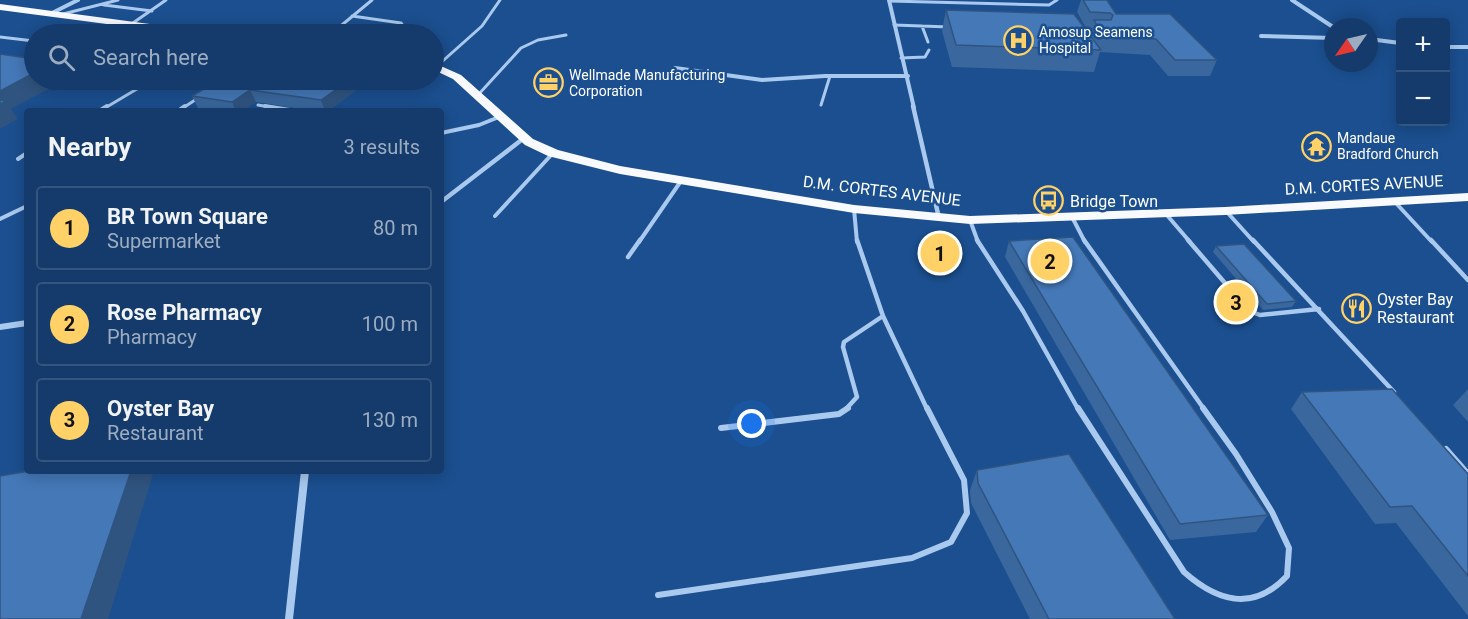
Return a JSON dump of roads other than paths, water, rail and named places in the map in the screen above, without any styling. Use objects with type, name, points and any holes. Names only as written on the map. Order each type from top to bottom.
[{"type":"highway","points":[[0,7],[122,24]]},
{"type":"highway","name":"D.M. CORTES AVENUE","points":[[444,70],[457,77],[524,138],[553,153],[610,168],[854,209],[970,220],[1225,211],[1468,196]]},
{"type":"street","points":[[55,15],[78,0]]},
{"type":"street","points":[[889,0],[939,218]]},
{"type":"street","points":[[1293,0],[1324,21]]},
{"type":"street","points":[[1261,36],[1324,38]]},
{"type":"street","points":[[1378,40],[1396,42]]},
{"type":"street","points":[[1450,47],[1468,47]]},
{"type":"street","points":[[675,68],[762,80],[830,76],[908,76]]},
{"type":"street","points":[[444,200],[524,138]]},
{"type":"street","points":[[0,327],[24,323]]},
{"type":"street","points":[[289,619],[305,474]]},
{"type":"lane","points":[[55,15],[118,0]]},
{"type":"lane","points":[[132,24],[166,0]]},
{"type":"lane","points":[[343,24],[372,0]]},
{"type":"lane","points":[[444,58],[482,26],[500,0]]},
{"type":"lane","points":[[889,0],[1049,5],[1057,0]]},
{"type":"lane","points":[[102,4],[152,11]]},
{"type":"lane","points":[[352,16],[385,19],[401,24]]},
{"type":"lane","points":[[894,25],[956,27]]},
{"type":"lane","points":[[922,26],[928,42]]},
{"type":"lane","points":[[478,95],[521,48],[538,40],[566,35]]},
{"type":"lane","points":[[0,37],[24,40]]},
{"type":"lane","points":[[901,58],[925,57],[929,50]]},
{"type":"lane","points":[[821,105],[830,76]]},
{"type":"lane","points":[[104,108],[135,90]]},
{"type":"lane","points":[[183,108],[204,94]]},
{"type":"lane","points":[[258,105],[277,108]]},
{"type":"lane","points":[[444,132],[479,125],[501,116]]},
{"type":"lane","points":[[495,216],[553,153]]},
{"type":"lane","points":[[18,159],[24,155]]},
{"type":"lane","points":[[628,257],[682,181]]},
{"type":"lane","points":[[1393,200],[1468,280]]},
{"type":"lane","points":[[0,219],[24,207]]},
{"type":"lane","points":[[658,595],[912,558],[951,542],[967,513],[964,480],[904,364],[883,316],[855,235],[854,209]]},
{"type":"lane","points":[[1225,211],[1319,309],[1401,400]]},
{"type":"lane","points":[[1165,213],[1249,310],[1260,315],[1319,309]]},
{"type":"lane","points":[[970,220],[975,237],[1023,311],[1086,423],[1184,572],[1196,584],[1239,602],[1269,592],[1287,576],[1289,548],[1272,512],[1236,454],[1161,350],[1082,236],[1071,216]]},
{"type":"lane","points":[[721,428],[839,414],[852,405],[856,397],[843,346],[844,342],[883,316]]},
{"type":"lane","points":[[1438,441],[1468,474]]},
{"type":"place","name":"Amosup Seamens Hospital","points":[[1018,40]]},
{"type":"place","name":"Wellmade Manufacturing Corporation","points":[[548,83]]},
{"type":"place","name":"Mandaue Bradford Church","points":[[1316,146]]},
{"type":"place","name":"Bridge Town","points":[[1049,201]]},
{"type":"place","name":"BR Town Square","points":[[940,253]]},
{"type":"place","name":"Rose Pharmacy","points":[[1050,261]]},
{"type":"place","name":"Oyster Bay","points":[[1236,302]]},
{"type":"place","name":"Oyster Bay Restaurant","points":[[1356,308]]}]
